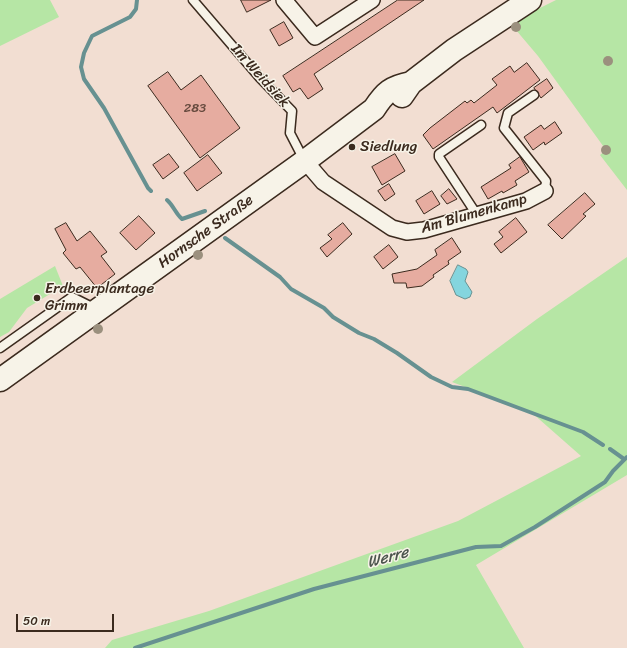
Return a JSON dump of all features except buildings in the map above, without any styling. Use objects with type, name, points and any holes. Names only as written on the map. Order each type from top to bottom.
[{"type":"main road","name":"Hornsche Straße","points":[[0,380],[94,313],[182,243],[305,161],[374,109],[382,97],[395,86],[410,83],[454,50],[530,0]]},
{"type":"street","points":[[284,0],[315,38],[372,0]]},
{"type":"street","name":"Am Blumenkamp","points":[[305,161],[322,182],[392,228],[407,232],[424,230],[526,201],[545,191]]},
{"type":"lane","name":"Im Weidsiek","points":[[193,0],[260,78],[292,111],[290,133],[305,161]]},
{"type":"lane","points":[[534,95],[508,113],[504,128],[546,181],[545,191]]},
{"type":"lane","points":[[476,214],[439,157],[439,154],[482,125]]},
{"type":"lane","points":[[0,348],[72,297],[88,304],[94,313]]},
{"type":"green space","points":[[0,0],[50,0],[59,17],[0,46]]},
{"type":"green space","points":[[556,0],[627,0],[627,190],[600,155],[606,150],[538,56],[510,23]]},
{"type":"green space","points":[[627,257],[627,475],[476,565],[524,648],[105,648],[112,640],[209,611],[458,521],[581,456],[531,412],[452,382],[537,319]]},
{"type":"green space","points":[[55,266],[63,286],[27,308],[9,332],[0,337],[0,299]]},
{"type":"water","points":[[458,265],[466,269],[468,272],[465,281],[472,292],[470,297],[465,299],[456,295],[450,281]]},
{"type":"waterway","points":[[137,0],[136,9],[130,17],[92,36],[84,53],[81,67],[84,79],[104,108],[151,191]]},
{"type":"waterway","points":[[167,200],[182,219],[205,211]]},
{"type":"waterway","points":[[225,238],[280,277],[291,289],[324,308],[333,317],[359,333],[374,339],[397,353],[431,377],[452,387],[468,389],[583,432],[603,445]]},
{"type":"waterway","points":[[610,449],[624,459]]},
{"type":"waterway","name":"Werre","points":[[135,648],[314,589],[476,547],[501,546],[535,527],[605,482],[613,471],[627,457]]},
{"type":"place","name":"Siedlung","points":[[352,147]]},
{"type":"place","name":"Erdbeerplantage Grimm","points":[[37,298]]}]
